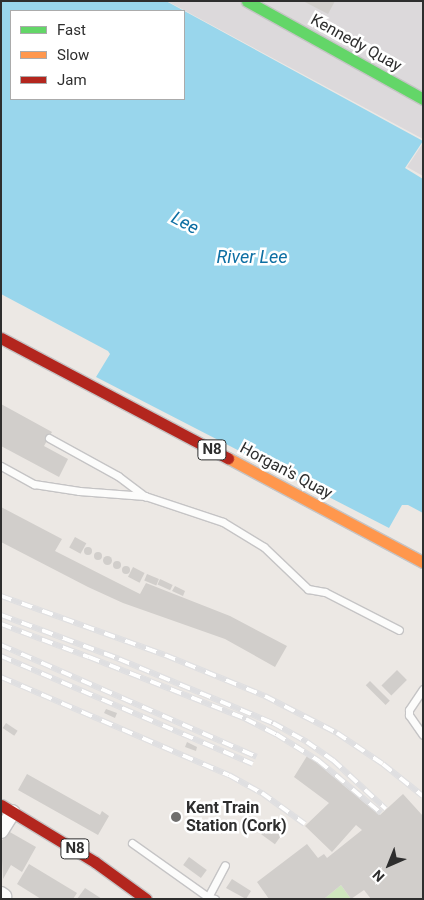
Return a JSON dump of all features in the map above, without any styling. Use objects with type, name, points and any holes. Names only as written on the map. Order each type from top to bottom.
[{"type":"main road","name":"Kennedy Quay","points":[[247,1],[423,98]]},
{"type":"main road","name":"Horgan's Quay","points":[[1,338],[423,562]]},
{"type":"main road","name":"N8","points":[[7,808],[96,862],[146,899]]},
{"type":"street","points":[[1,832],[7,808]]},
{"type":"lane","points":[[49,438],[118,476],[145,496]]},
{"type":"lane","points":[[1,466],[34,484],[79,491],[145,496],[223,522],[264,547],[308,589],[325,592],[399,630]]},
{"type":"lane","points":[[423,689],[409,710],[409,715],[423,735]]},
{"type":"lane","points":[[132,843],[210,898],[225,865]]},
{"type":"shaded area","points":[[167,1],[423,1],[423,139],[185,10]]},
{"type":"shaded area","points":[[423,143],[423,176],[407,167]]},
{"type":"green space","points":[[341,885],[351,899],[324,899]]},
{"type":"water","name":"River Lee","points":[[1,1],[166,1],[183,10],[10,10],[10,100],[185,100],[185,11],[423,141],[405,168],[423,179],[423,513],[408,505],[402,505],[389,528],[96,377],[110,354],[108,351],[1,294]]},
{"type":"building","points":[[303,1],[335,1],[328,14]]},
{"type":"building","points":[[1,404],[52,432],[44,446],[68,459],[59,477],[1,446]]},
{"type":"building","points":[[1,507],[62,539],[55,551],[140,594],[146,583],[230,616],[287,646],[275,667],[225,639],[123,603],[88,587],[1,542]]},
{"type":"building","points":[[75,537],[86,543],[81,554],[69,547]]},
{"type":"building","points":[[88,547],[92,551],[88,555],[84,551]]},
{"type":"building","points":[[98,552],[102,556],[98,560],[94,556]]},
{"type":"building","points":[[107,556],[111,560],[107,564],[103,560]]},
{"type":"building","points":[[117,561],[121,565],[117,569],[113,565]]},
{"type":"building","points":[[126,566],[130,570],[126,574],[122,570]]},
{"type":"building","points":[[133,567],[145,573],[140,583],[128,577]]},
{"type":"building","points":[[147,574],[159,579],[156,586],[144,580]]},
{"type":"building","points":[[160,579],[173,585],[170,590],[157,584]]},
{"type":"building","points":[[175,586],[185,591],[183,596],[172,591]]},
{"type":"building","points":[[397,670],[407,680],[391,695],[381,686]]},
{"type":"building","points":[[370,681],[390,701],[386,705],[366,685]]},
{"type":"building","points":[[106,709],[117,713],[115,718],[104,713]]},
{"type":"building","points":[[6,723],[18,731],[14,736],[3,728]]},
{"type":"building","points":[[187,742],[197,747],[196,751],[185,747]]},
{"type":"building","points":[[307,756],[335,775],[380,815],[403,794],[423,816],[423,899],[371,899],[364,890],[351,899],[341,885],[324,899],[269,899],[257,882],[307,844],[318,858],[324,854],[327,858],[362,830],[356,825],[332,852],[305,826],[329,803],[294,777]]},
{"type":"building","points":[[27,774],[100,815],[102,811],[109,816],[98,835],[18,790]]},
{"type":"building","points":[[270,822],[284,832],[275,844],[261,834]]},
{"type":"building","points":[[8,831],[36,847],[22,872],[11,865],[3,879],[1,842]]},
{"type":"building","points":[[189,857],[207,870],[201,878],[183,865]]},
{"type":"building","points":[[29,864],[77,893],[73,899],[41,899],[17,884]]},
{"type":"building","points":[[232,879],[251,891],[246,899],[226,888]]},
{"type":"building","points":[[85,888],[102,899],[77,899]]},
{"type":"railway","points":[[1,596],[165,655],[265,696],[337,733],[383,764],[423,796]]},
{"type":"railway","points":[[1,615],[119,659],[273,723],[307,742],[333,760],[386,809]]},
{"type":"railway","points":[[1,624],[246,719],[276,734],[319,761],[381,813]]},
{"type":"railway","points":[[1,645],[257,757]]},
{"type":"railway","points":[[1,656],[253,764]]},
{"type":"railway","points":[[1,677],[229,775],[262,793],[305,824]]},
{"type":"traffic: fast","points":[[247,1],[423,99]]},
{"type":"traffic: slow","points":[[228,458],[423,562]]},
{"type":"traffic: jam","points":[[1,338],[228,458]]},
{"type":"traffic: jam","points":[[1,805],[95,862],[146,899]]},
{"type":"place","name":"Kent Train Station (Cork)","points":[[176,817]]},
{"type":"water label","name":"Lee","points":[[185,223]]}]
